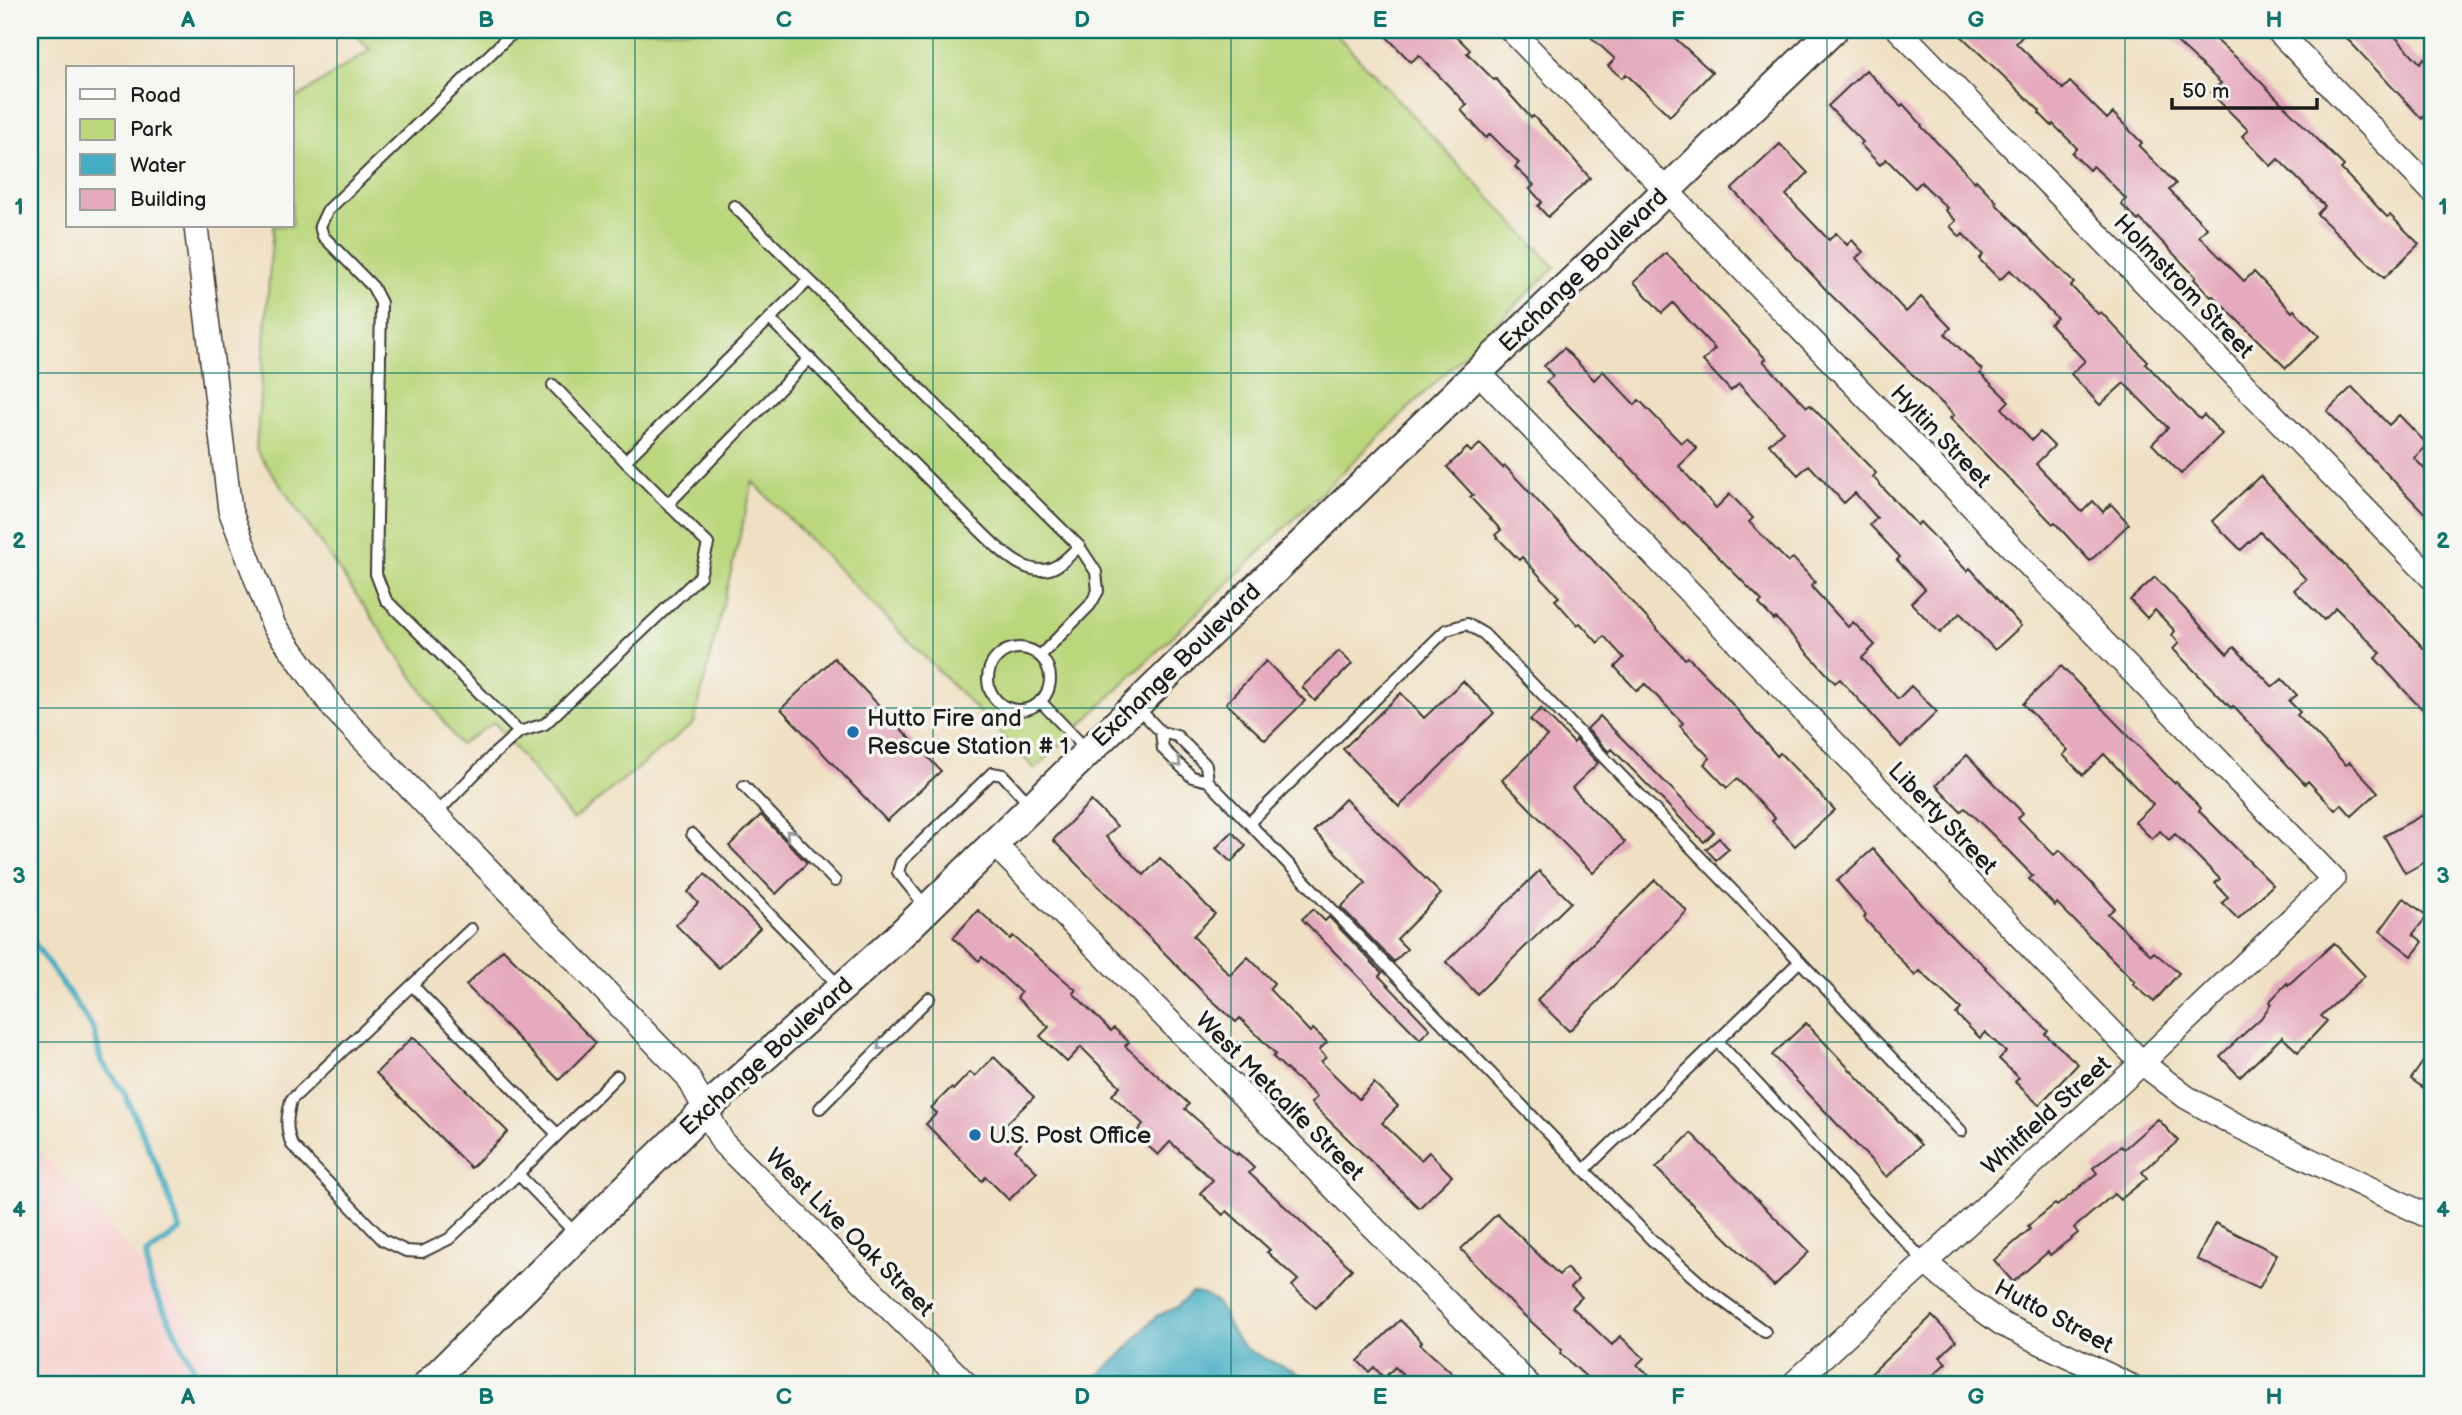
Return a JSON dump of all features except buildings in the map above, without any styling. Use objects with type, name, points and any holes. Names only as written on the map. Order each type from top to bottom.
[{"type":"street","name":"Hyltin Street","points":[[1511,30],[2333,879]]},
{"type":"street","name":"Exchange Boulevard","points":[[428,1385],[706,1109],[927,908],[1833,30]]},
{"type":"street","name":"Holmstrom Street","points":[[1899,30],[2432,578]]},
{"type":"street","points":[[2277,30],[2432,191]]},
{"type":"street","name":"West Live Oak Street","points":[[196,228],[230,510],[274,626],[335,710],[688,1077],[723,1143],[967,1385]]},
{"type":"street","name":"Liberty Street","points":[[1478,372],[2142,1063],[2186,1097],[2232,1124],[2432,1218]]},
{"type":"street","name":"West Metcalfe Street","points":[[993,843],[1529,1385]]},
{"type":"street","name":"Whitfield Street","points":[[1792,1385],[2142,1063],[2333,879]]},
{"type":"street","name":"Hutto Street","points":[[1925,1262],[1970,1301],[2002,1324],[2099,1379],[2129,1385]]},
{"type":"lane","points":[[519,30],[507,38],[327,211],[320,226],[323,236],[373,286],[381,303],[376,574],[386,600],[519,732]]},
{"type":"lane","points":[[734,206],[1079,546],[1096,572],[1098,591],[1090,606],[1040,656]]},
{"type":"lane","points":[[625,461],[809,280]]},
{"type":"lane","points":[[770,319],[1005,553],[1028,568],[1046,570],[1058,565],[1079,546]]},
{"type":"lane","points":[[668,504],[810,358]]},
{"type":"lane","points":[[435,815],[493,755],[519,732],[545,723],[700,576],[708,544],[553,386]]},
{"type":"lane","points":[[1249,823],[1446,630],[1466,624],[1484,635],[1737,895],[1961,1131]]},
{"type":"lane","points":[[1022,648],[1040,656],[1047,664],[1050,684],[1040,701],[1022,709],[1012,708],[995,697],[988,678],[995,659],[1003,652],[1022,648]]},
{"type":"lane","points":[[1040,701],[1088,751]]},
{"type":"lane","points":[[1135,705],[1161,732],[1177,736],[1206,765],[1208,781]]},
{"type":"lane","points":[[1161,732],[1163,749],[1192,777],[1208,781],[1652,1240],[1708,1290],[1765,1332]]},
{"type":"lane","points":[[927,908],[898,872],[901,862],[992,773],[1003,775],[1031,806]]},
{"type":"lane","points":[[744,786],[835,881]]},
{"type":"lane","points":[[692,834],[841,988]]},
{"type":"lane","points":[[471,929],[291,1100],[286,1121],[292,1144],[383,1240],[406,1251],[422,1252],[450,1239],[617,1076]]},
{"type":"lane","points":[[1584,1170],[1800,961]]},
{"type":"lane","points":[[412,985],[557,1134]]},
{"type":"lane","points":[[820,1108],[929,998]]},
{"type":"lane","points":[[1717,1041],[1925,1262]]},
{"type":"lane","points":[[519,1174],[578,1236]]},
{"type":"shaded area","points":[[30,1140],[252,1385],[30,1385]]},
{"type":"green space","points":[[351,30],[1332,30],[1555,267],[1035,769],[753,482],[694,723],[573,820],[494,722],[460,745],[256,450],[273,228],[294,228],[294,100],[370,50]]},
{"type":"water","points":[[1191,1293],[1202,1294],[1216,1303],[1234,1335],[1248,1350],[1311,1383],[1086,1385],[1119,1357],[1156,1316],[1176,1308]]},
{"type":"waterway","points":[[30,937],[93,1028],[101,1061],[124,1092],[162,1177],[180,1230],[146,1255],[150,1282],[202,1385]]},
{"type":"place","name":"Hutto Fire and Rescue Station # 1","points":[[853,732]]},
{"type":"place","name":"U.S. Post Office","points":[[975,1135]]}]
